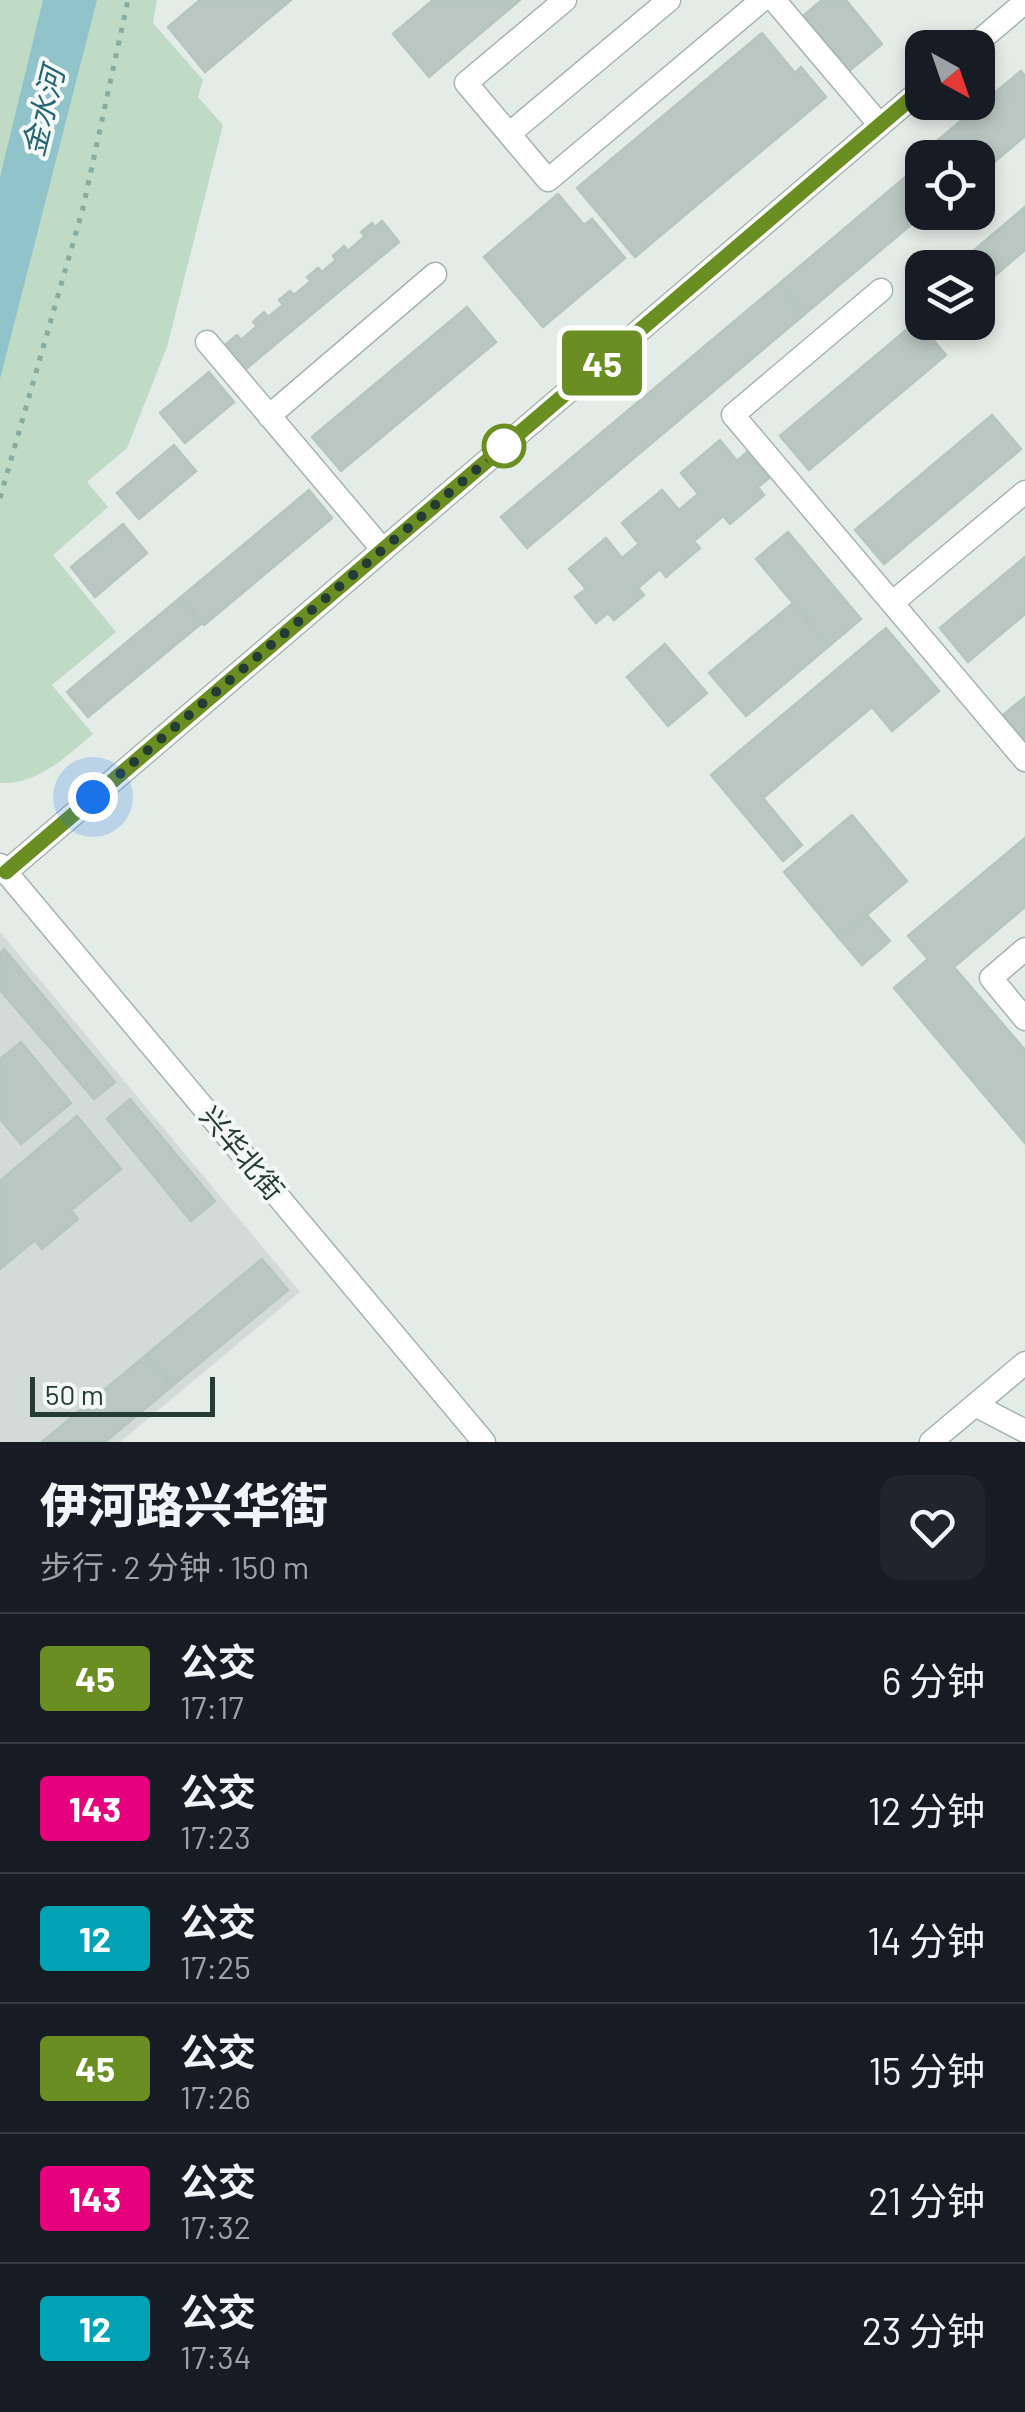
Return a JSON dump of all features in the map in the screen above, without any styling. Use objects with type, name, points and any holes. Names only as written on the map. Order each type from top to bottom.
[{"type":"street","points":[[565,0],[466,83],[548,180],[762,0]]},
{"type":"street","points":[[509,134],[668,0]]},
{"type":"street","points":[[774,0],[880,125]]},
{"type":"street","points":[[992,30],[1025,2]]},
{"type":"street","points":[[3,868],[905,104]]},
{"type":"street","points":[[270,416],[435,274]]},
{"type":"street","points":[[881,290],[733,415],[1025,760]]},
{"type":"street","points":[[207,342],[382,550]]},
{"type":"street","points":[[892,603],[1025,492]]},
{"type":"street","name":"兴华北街","points":[[3,868],[484,1442]]},
{"type":"street","points":[[1025,949],[991,978],[1025,1019]]},
{"type":"street","points":[[931,1442],[1025,1362]]},
{"type":"street","points":[[975,1405],[1025,1431]]},
{"type":"path","points":[[0,498],[83,208],[128,0]]},
{"type":"shaded area","points":[[0,932],[300,1292],[120,1442],[0,1442]]},
{"type":"green space","points":[[0,0],[157,0],[153,23],[203,80],[198,97],[223,125],[167,347],[127,448],[87,482],[108,507],[53,555],[116,632],[52,685],[93,734],[39,774],[0,783]]},
{"type":"water","name":"金水河","points":[[43,0],[97,0],[0,379],[0,177]]},
{"type":"building","points":[[200,0],[291,0],[205,72],[168,27]]},
{"type":"building","points":[[433,0],[520,0],[429,77],[393,34]]},
{"type":"building","points":[[822,0],[846,0],[882,44],[849,71],[803,16]]},
{"type":"building","points":[[762,33],[795,73],[801,67],[826,97],[635,257],[577,188]]},
{"type":"building","points":[[1021,71],[1025,76],[1025,136],[995,162],[995,140],[938,140],[962,120],[995,120],[995,93]]},
{"type":"building","points":[[905,177],[905,230],[805,314],[780,283]]},
{"type":"building","points":[[558,194],[584,225],[592,219],[625,258],[543,327],[484,257]]},
{"type":"building","points":[[1025,207],[1025,250],[995,276],[995,250],[974,250]]},
{"type":"building","points":[[382,221],[399,242],[241,373],[224,353],[229,350],[225,345],[237,335],[241,340],[257,326],[253,322],[264,312],[268,317],[283,305],[279,300],[290,291],[294,295],[311,281],[307,277],[318,268],[322,272],[344,246],[348,251],[365,236],[361,232]]},
{"type":"building","points":[[780,283],[805,314],[527,548],[501,517]]},
{"type":"building","points":[[467,307],[496,342],[341,471],[312,437]]},
{"type":"building","points":[[905,331],[905,340],[933,340],[946,355],[809,470],[780,436]]},
{"type":"building","points":[[209,372],[234,402],[185,443],[160,413]]},
{"type":"building","points":[[992,415],[1021,449],[884,564],[855,530]]},
{"type":"building","points":[[720,440],[737,461],[747,452],[769,478],[758,487],[764,495],[730,524],[723,516],[694,541],[700,548],[666,577],[660,569],[638,588],[644,595],[614,620],[608,613],[596,623],[575,597],[586,589],[569,569],[606,538],[622,558],[639,544],[622,523],[662,490],[679,510],[698,494],[681,473]]},
{"type":"building","points":[[174,445],[196,471],[139,519],[117,493]]},
{"type":"building","points":[[309,490],[332,518],[204,625],[181,597]]},
{"type":"building","points":[[123,524],[147,553],[95,597],[71,567]]},
{"type":"building","points":[[788,532],[861,619],[829,646],[756,559]]},
{"type":"building","points":[[1025,557],[1025,614],[968,662],[940,628]]},
{"type":"building","points":[[181,597],[202,623],[88,717],[67,692]]},
{"type":"building","points":[[793,603],[829,646],[746,716],[709,673]]},
{"type":"building","points":[[886,628],[939,691],[892,731],[872,707],[763,798],[802,845],[783,861],[711,775]]},
{"type":"building","points":[[665,644],[707,693],[668,726],[627,677]]},
{"type":"building","points":[[1025,697],[1025,741],[1003,715]]},
{"type":"building","points":[[852,815],[907,881],[839,938],[784,872]]},
{"type":"building","points":[[1025,838],[1025,907],[954,967],[1025,1050],[1025,1143],[894,988],[928,959],[908,936]]},
{"type":"building","points":[[867,915],[890,941],[862,965],[839,938]]},
{"type":"building","points":[[4,949],[115,1082],[94,1099],[0,990],[0,953]]},
{"type":"building","points":[[21,1042],[71,1103],[21,1144],[0,1119],[0,1059]]},
{"type":"building","points":[[130,1099],[215,1201],[191,1221],[107,1119]]},
{"type":"building","points":[[77,1116],[121,1169],[71,1210],[78,1219],[42,1249],[35,1240],[0,1269],[0,1181]]},
{"type":"building","points":[[262,1259],[288,1290],[172,1386],[146,1355]]},
{"type":"building","points":[[146,1355],[172,1386],[105,1442],[42,1442]]},
{"type":"bus line","name":"45","points":[[6,872],[905,104]]},
{"type":"route","points":[[93,797],[504,446]]}]
